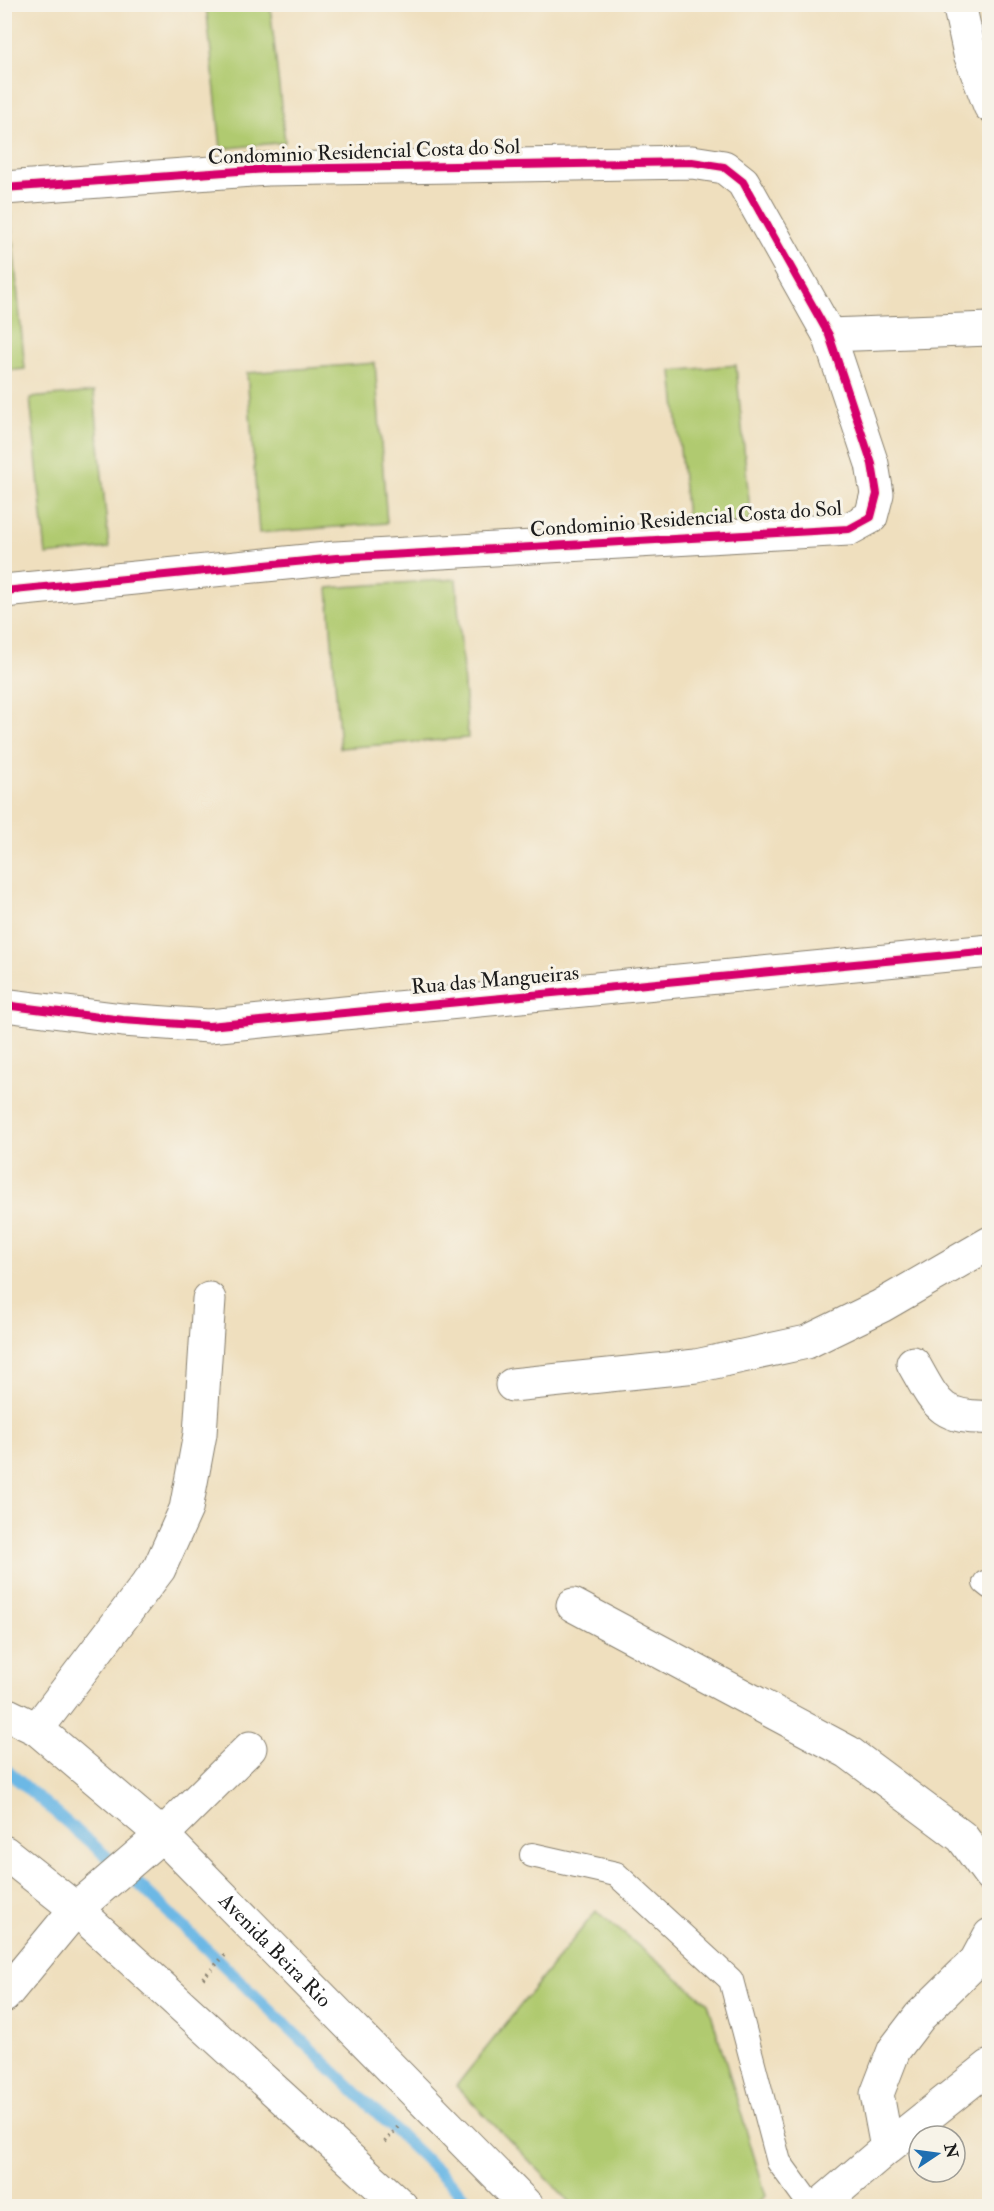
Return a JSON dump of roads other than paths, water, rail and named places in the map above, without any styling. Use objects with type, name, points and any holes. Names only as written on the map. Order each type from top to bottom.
[{"type":"street","points":[[959,4],[970,54],[990,106]]},
{"type":"street","name":"Condominio Residencial Costa do Sol","points":[[4,188],[267,169],[692,162],[723,167],[743,182],[829,335],[872,464],[877,494],[871,517],[849,529],[336,558],[4,591]]},
{"type":"street","points":[[829,335],[990,329]]},
{"type":"street","name":"Rua das Mangueiras","points":[[4,1005],[123,1020],[209,1026],[990,951]]},
{"type":"street","points":[[512,1385],[696,1366],[807,1342],[881,1306],[990,1243]]},
{"type":"street","points":[[37,1729],[159,1569],[186,1509],[200,1434],[209,1299]]},
{"type":"street","points":[[914,1363],[936,1404],[964,1418],[990,1417]]},
{"type":"street","points":[[573,1605],[848,1752],[962,1837],[990,1875]]},
{"type":"street","name":"Avenida Beira Rio","points":[[4,1713],[37,1729],[162,1835],[527,2206]]},
{"type":"street","points":[[4,1995],[76,1909],[162,1835],[250,1748]]},
{"type":"street","points":[[4,1852],[76,1909],[401,2206]]},
{"type":"street","points":[[887,2148],[878,2094],[894,2050],[920,2016],[976,1961],[990,1935]]},
{"type":"street","points":[[819,2206],[887,2148],[990,2066]]},
{"type":"lane","points":[[532,1855],[616,1874],[731,1980],[779,2162],[811,2206]]},
{"type":"waterway","points":[[4,1768],[143,1888],[474,2206]]}]
